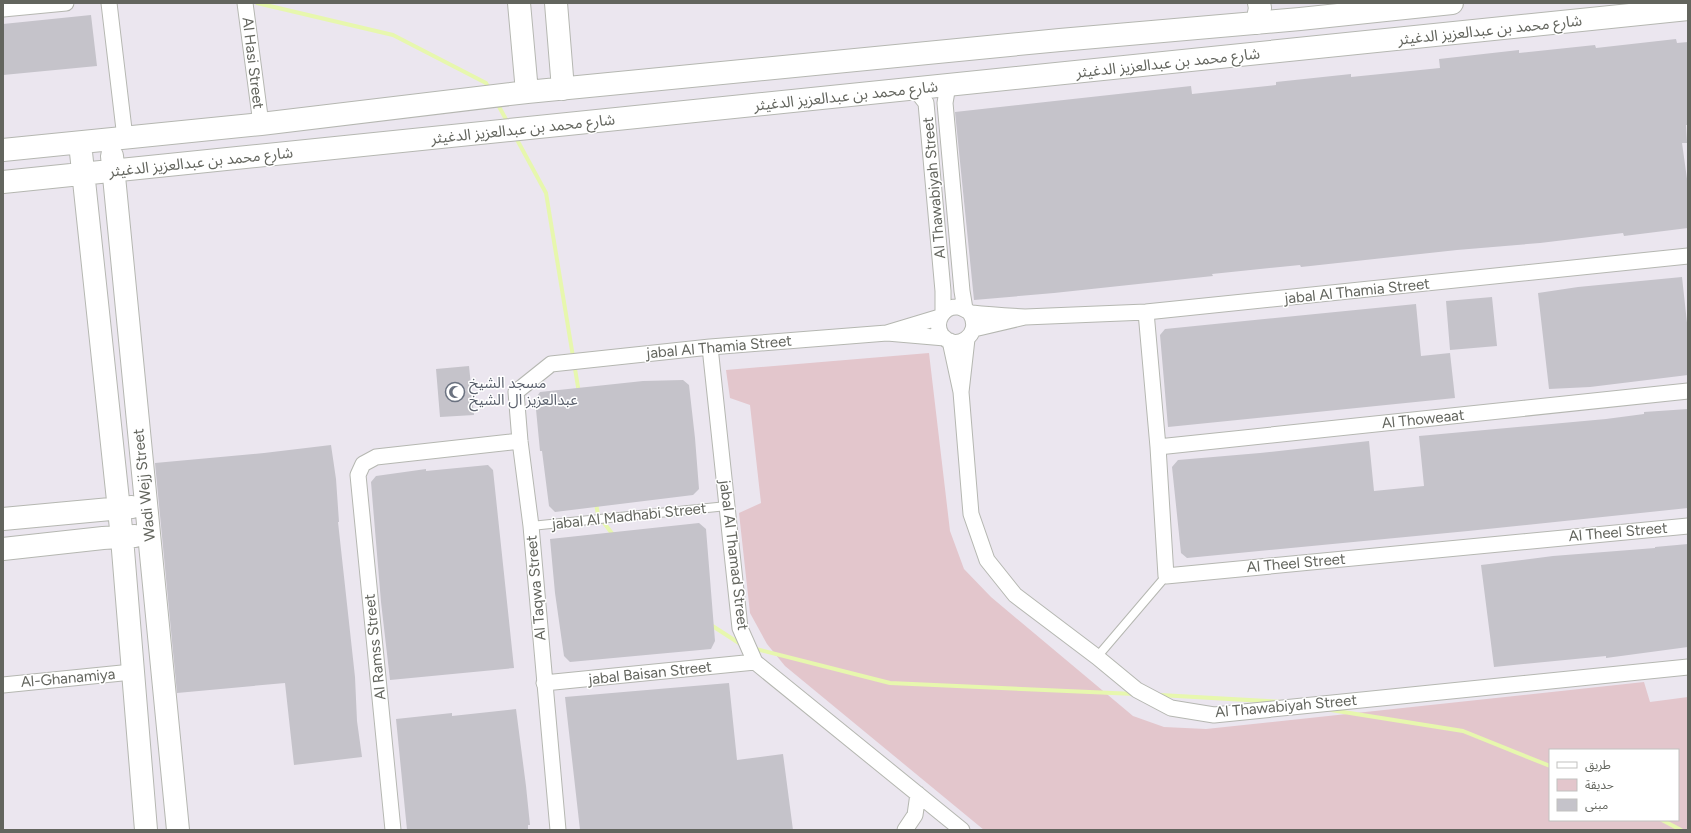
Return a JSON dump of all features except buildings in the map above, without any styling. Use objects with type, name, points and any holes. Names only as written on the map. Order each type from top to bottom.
[{"type":"street","points":[[3,9],[66,3]]},
{"type":"street","points":[[109,3],[117,139]]},
{"type":"street","name":"Al Hasi Street","points":[[245,3],[261,124]]},
{"type":"street","points":[[519,3],[527,92]]},
{"type":"street","points":[[556,3],[563,89]]},
{"type":"street","name":"شارع محمد بن عبدالعزيز الدغيثر","points":[[3,150],[261,124],[527,92],[1060,40],[1258,13],[1394,9],[1452,3]]},
{"type":"street","points":[[1394,9],[1396,39]]},
{"type":"street","name":"شارع محمد بن عبدالعزيز الدغيثر","points":[[3,182],[1688,9]]},
{"type":"street","points":[[1060,40],[1064,74]]},
{"type":"street","name":"Al Thawabiyah Street","points":[[948,86],[945,103],[962,291],[967,311]]},
{"type":"street","name":"Al Thawabiyah Street","points":[[915,89],[926,103],[943,291],[941,315]]},
{"type":"street","name":"Wadi Wejj Street","points":[[117,139],[114,170],[148,534],[178,830]]},
{"type":"street","name":"Wadi Wejj Street","points":[[80,143],[82,174],[122,538],[146,830]]},
{"type":"street","name":"jabal Al Thamia Street","points":[[1025,317],[1146,312],[1688,256]]},
{"type":"street","points":[[887,333],[941,315],[948,308],[954,307],[967,311],[1025,317]]},
{"type":"street","points":[[960,392],[973,318],[967,311]]},
{"type":"street","points":[[1146,312],[1158,447],[1166,576]]},
{"type":"street","points":[[941,315],[939,329],[948,340],[960,392]]},
{"type":"street","points":[[887,333],[956,342],[970,334],[1025,317]]},
{"type":"street","name":"jabal Al Thamia Street","points":[[551,364],[710,348],[887,333]]},
{"type":"street","name":"jabal Al Thamad Street","points":[[710,348],[740,628],[755,662],[962,830]]},
{"type":"street","name":"Al Taqwa Street","points":[[551,364],[516,392],[520,441],[531,526],[558,830]]},
{"type":"street","name":"Al Thoweaat","points":[[1158,447],[1688,391]]},
{"type":"street","name":"Al Thawabiyah Street","points":[[960,392],[971,514],[987,560],[1016,595],[1097,657],[1137,690],[1171,708],[1214,714],[1688,667]]},
{"type":"street","name":"Al Ramss Street","points":[[393,830],[358,475],[363,464],[376,457],[520,441]]},
{"type":"street","points":[[3,519],[146,506]]},
{"type":"street","name":"Al Theel Street","points":[[1166,576],[1688,526]]},
{"type":"street","points":[[3,549],[103,538],[122,538],[148,534]]},
{"type":"street","name":"jabal Baisan Street","points":[[544,683],[755,662]]},
{"type":"street","name":"Al-Ghanamiya","points":[[3,685],[132,672]]},
{"type":"street","points":[[905,830],[915,816],[918,794]]},
{"type":"lane","name":"jabal Al Madhabi Street","points":[[531,526],[727,506]]},
{"type":"lane","points":[[1097,657],[1166,576]]},
{"type":"green space","points":[[929,353],[950,531],[964,569],[991,597],[1133,716],[1164,727],[1206,729],[1644,682],[1650,702],[1688,697],[1688,830],[984,830],[785,666],[767,644],[750,613],[739,513],[761,503],[750,405],[730,398],[726,370]]},
{"type":"waterway","points":[[257,3],[393,35],[486,83],[490,90]]},
{"type":"waterway","points":[[497,103],[508,123]]},
{"type":"waterway","points":[[515,136],[546,193],[579,393]]},
{"type":"waterway","points":[[596,503],[598,515],[614,536]]},
{"type":"waterway","points":[[711,625],[742,645]]},
{"type":"waterway","points":[[752,648],[890,683],[1135,694]]},
{"type":"waterway","points":[[1160,695],[1283,702]]},
{"type":"waterway","points":[[1331,710],[1463,731],[1549,766]]},
{"type":"waterway","points":[[1664,821],[1681,830]]},
{"type":"place","name":"مسجد الشيخ عبدالعزيز ال الشيخ","points":[[455,392]]}]
